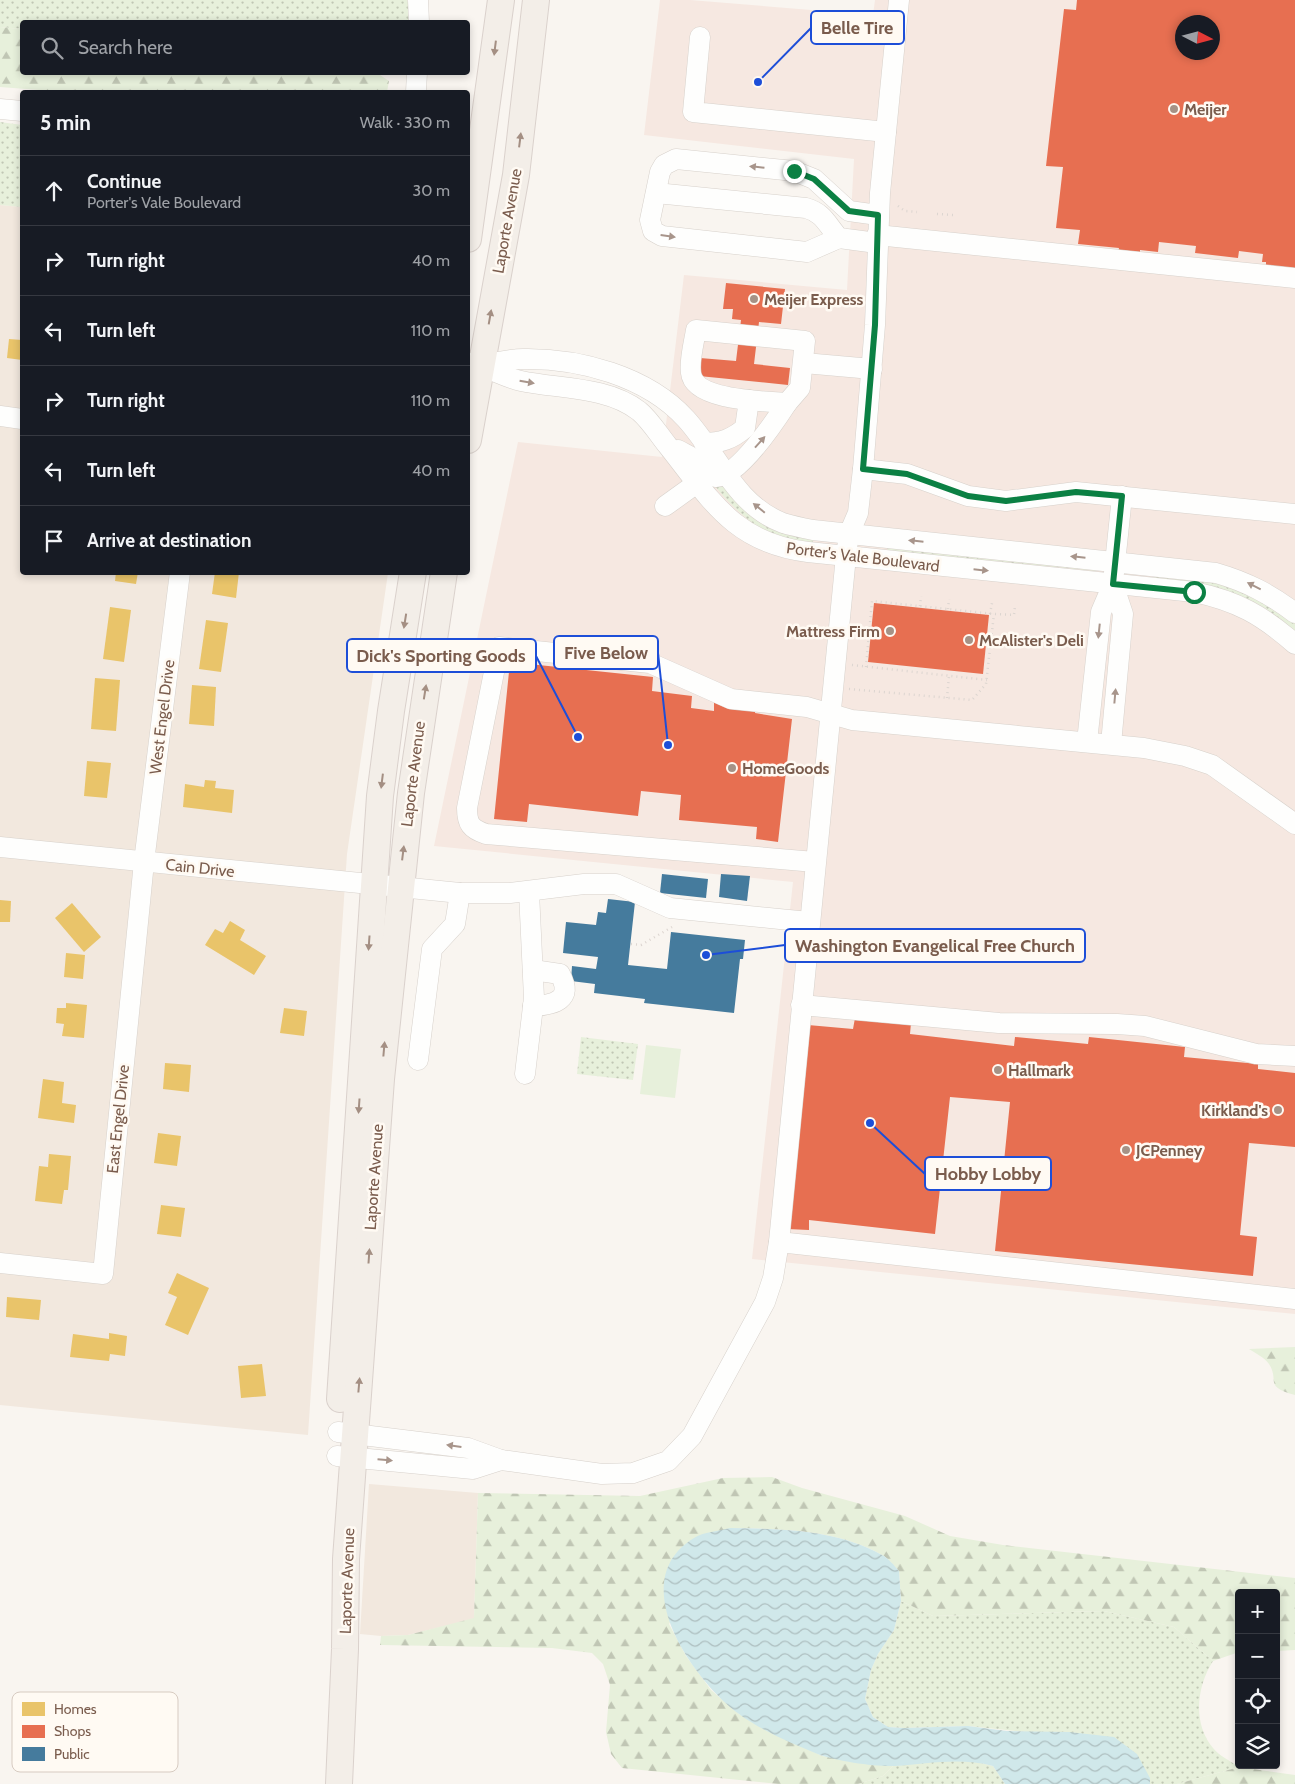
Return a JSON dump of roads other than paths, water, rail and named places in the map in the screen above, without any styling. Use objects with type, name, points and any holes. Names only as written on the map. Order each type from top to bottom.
[{"type":"main road","points":[[470,225],[501,0]]},
{"type":"main road","name":"Laporte Avenue","points":[[470,415],[474,364],[516,175],[536,0]]},
{"type":"main road","name":"Laporte Avenue","points":[[339,1784],[345,1649],[346,1445],[373,886],[390,711],[413,575]]},
{"type":"main road","name":"Laporte Avenue","points":[[332,1784],[331,1561],[346,1445],[399,888],[421,713],[444,575]]},
{"type":"street","points":[[418,0],[419,20]]},
{"type":"street","points":[[346,1445],[473,1469],[501,1460],[602,1474],[633,1473],[668,1461],[692,1436],[762,1306],[773,1278],[779,1242],[848,534],[858,513],[863,469],[875,325],[878,231],[899,1]]},
{"type":"street","points":[[700,37],[693,112],[886,132]]},
{"type":"street","points":[[416,90],[417,75]]},
{"type":"street","points":[[0,109],[20,111]]},
{"type":"street","points":[[878,231],[849,211],[814,179],[794,171],[676,159],[664,165],[656,193],[651,226],[662,236],[807,252],[839,238],[878,231],[1295,278]]},
{"type":"street","points":[[656,193],[806,208],[816,211],[824,217],[839,238]]},
{"type":"street","points":[[664,441],[698,462],[708,473],[715,477],[725,474],[766,435],[787,403],[800,388],[805,341],[696,330],[690,374],[696,386],[711,394],[787,403]]},
{"type":"street","name":"Porter's Vale Boulevard","points":[[474,364],[522,359],[601,369],[630,380],[660,395],[686,419],[725,474],[764,513],[783,523],[813,530],[1216,573],[1244,581],[1268,594],[1295,613]]},
{"type":"street","points":[[804,363],[872,369]]},
{"type":"street","name":"Porter's Vale Boulevard","points":[[474,364],[519,381],[588,392],[615,399],[639,411],[718,509],[739,527],[761,541],[793,550],[1194,592],[1218,597],[1256,613],[1295,644]]},
{"type":"street","points":[[704,443],[718,443],[732,438],[745,428],[749,400]]},
{"type":"street","points":[[0,416],[20,419]]},
{"type":"street","points":[[863,469],[907,474],[968,496],[1006,501],[1076,492],[1295,514]]},
{"type":"street","points":[[665,506],[697,483]]},
{"type":"street","points":[[1087,742],[1101,612],[1113,584],[1122,496]]},
{"type":"street","name":"West Engel Drive","points":[[144,862],[180,575]]},
{"type":"street","points":[[1111,744],[1123,614],[1113,584]]},
{"type":"street","points":[[815,862],[486,834],[473,830],[467,821],[467,808],[499,647],[650,663],[731,699],[807,707],[852,720],[1111,744],[1186,756],[1212,765],[1295,824]]},
{"type":"street","name":"Cain Drive","points":[[0,847],[373,886],[460,893],[529,892],[584,884],[616,884],[670,908],[809,922]]},
{"type":"street","name":"East Engel Drive","points":[[0,1263],[103,1274],[144,862]]},
{"type":"street","points":[[525,1074],[533,1006],[529,892]]},
{"type":"street","points":[[418,1060],[432,949],[455,924],[460,893]]},
{"type":"street","points":[[533,970],[560,974],[565,983],[564,993],[558,1001],[550,1006],[533,1006]]},
{"type":"street","points":[[801,1005],[999,1024],[1117,1024],[1145,1026],[1256,1054],[1295,1056]]},
{"type":"street","points":[[779,1242],[1295,1299]]},
{"type":"water","points":[[730,1528],[788,1530],[827,1535],[864,1546],[884,1556],[899,1571],[901,1601],[894,1630],[878,1654],[871,1670],[865,1699],[873,1717],[888,1727],[968,1726],[1007,1731],[1069,1732],[1114,1737],[1137,1754],[1150,1778],[1150,1784],[1005,1784],[993,1766],[980,1763],[956,1762],[878,1766],[857,1763],[820,1755],[778,1737],[748,1720],[721,1698],[686,1655],[673,1629],[665,1604],[665,1579],[674,1557],[694,1538],[706,1533]]},
{"type":"place","name":"Belle Tire","points":[[758,82]]},
{"type":"place","name":"Meijer","points":[[1174,109]]},
{"type":"place","name":"Meijer Express","points":[[754,299]]},
{"type":"place","name":"Mattress Firm","points":[[890,631]]},
{"type":"place","name":"McAlister's Deli","points":[[969,640]]},
{"type":"place","name":"Dick's Sporting Goods","points":[[578,737]]},
{"type":"place","name":"Five Below","points":[[668,745]]},
{"type":"place","name":"HomeGoods","points":[[732,768]]},
{"type":"place","name":"Washington Evangelical Free Church","points":[[706,955]]},
{"type":"place","name":"Hallmark","points":[[998,1070]]},
{"type":"place","name":"Kirkland's","points":[[1278,1110]]},
{"type":"place","name":"Hobby Lobby","points":[[870,1123]]},
{"type":"place","name":"JCPenney","points":[[1126,1150]]}]
